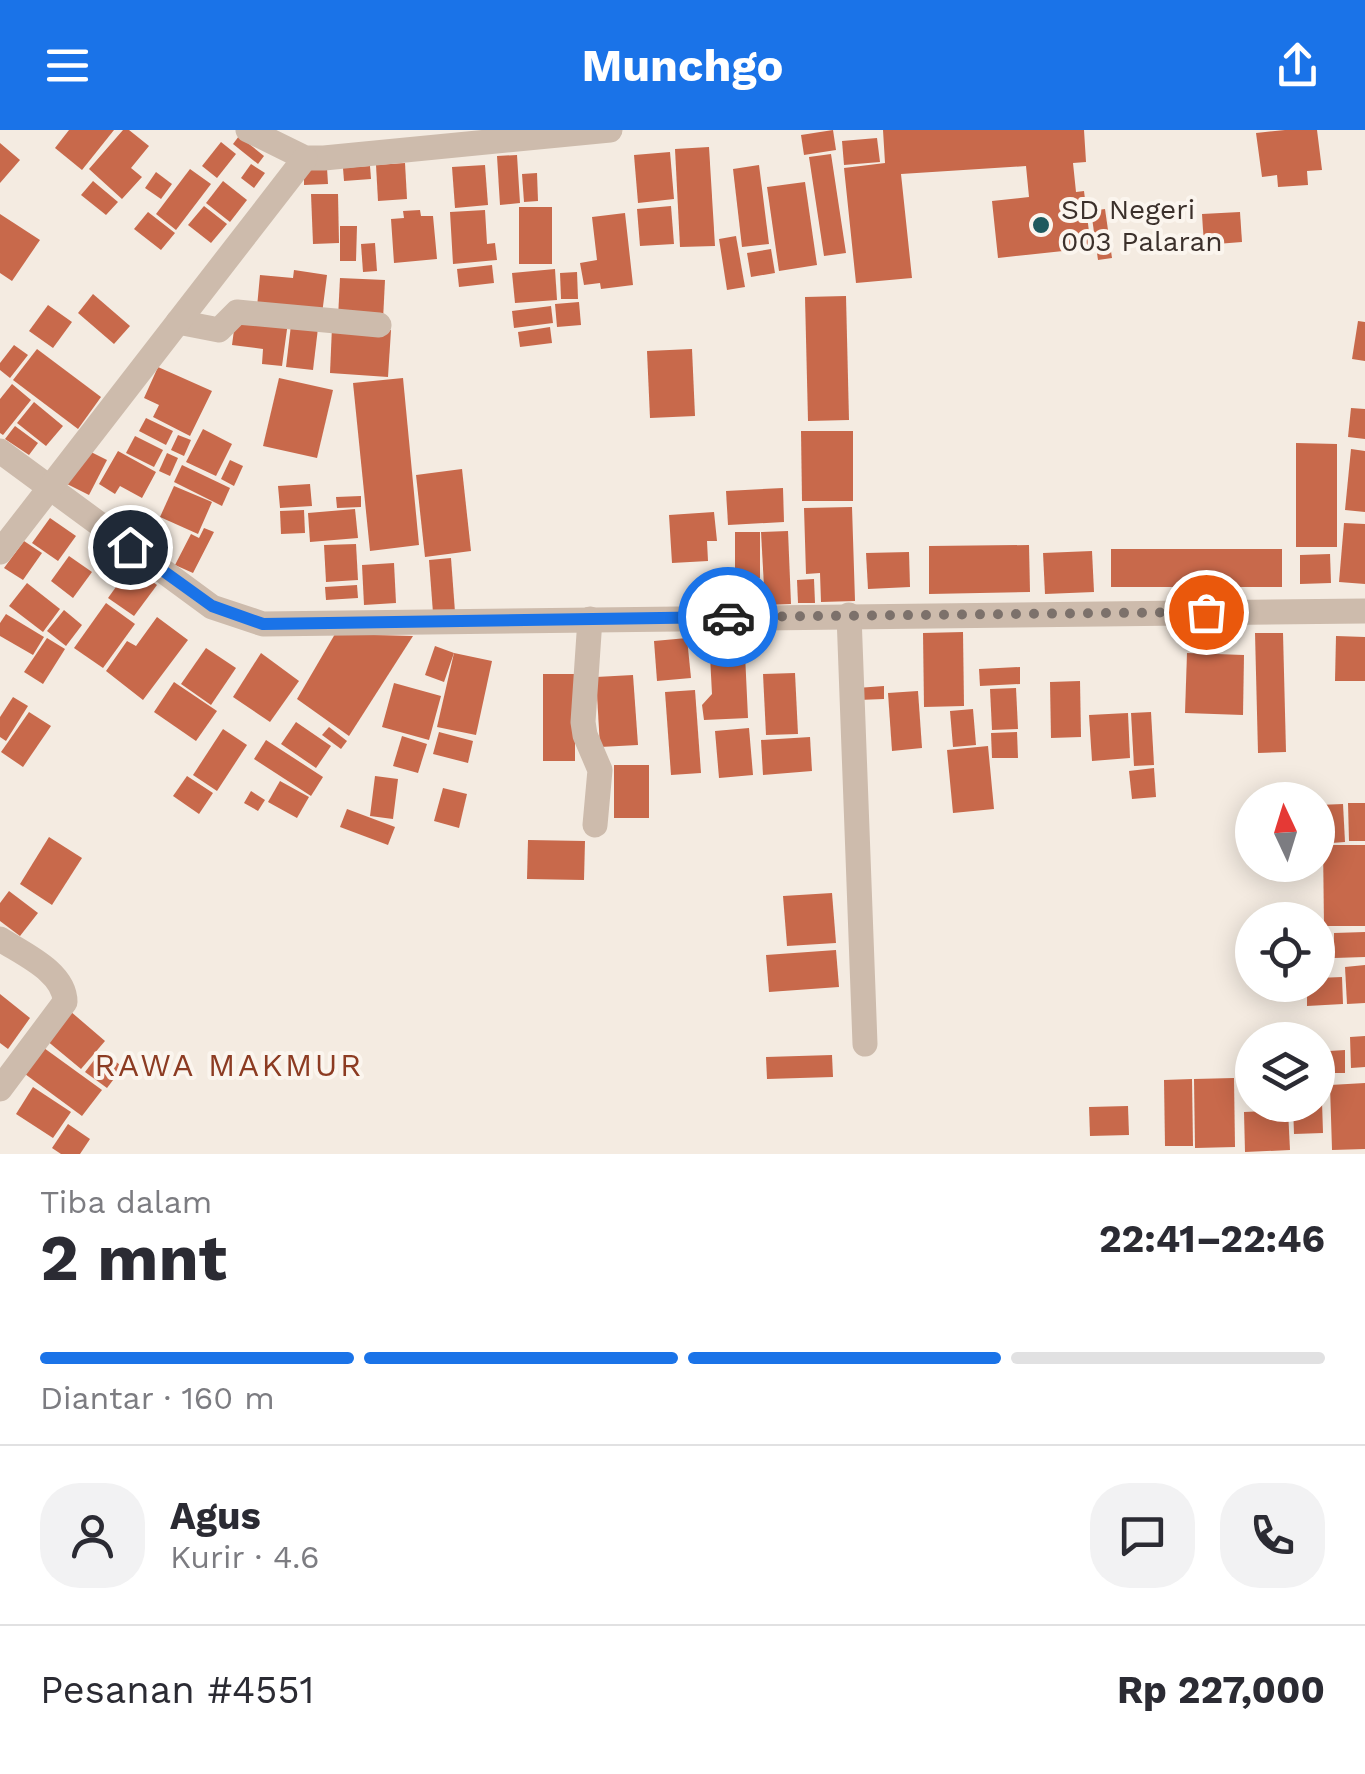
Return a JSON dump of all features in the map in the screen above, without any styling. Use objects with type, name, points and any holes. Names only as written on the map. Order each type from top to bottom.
[{"type":"street","points":[[248,130],[305,158],[348,158],[610,130]]},
{"type":"street","points":[[0,552],[305,158]]},
{"type":"street","points":[[178,322],[219,330],[237,312],[379,325]]},
{"type":"street","points":[[0,451],[212,606],[244,620],[280,624],[1365,611]]},
{"type":"street","points":[[849,615],[864,1044]]},
{"type":"street","points":[[590,620],[583,722],[600,770],[595,825]]},
{"type":"street","points":[[0,938],[57,978],[65,990],[65,1002],[0,1088]]},
{"type":"building","points":[[69,130],[114,130],[82,170],[55,148]]},
{"type":"building","points":[[123,130],[129,130],[149,146],[131,168],[142,177],[122,199],[89,169]]},
{"type":"building","points":[[833,130],[836,150],[804,155],[801,135]]},
{"type":"building","name":"SD Negeri 003 Palaran","points":[[883,130],[1084,130],[1086,162],[1073,163],[1076,192],[1084,191],[1091,248],[998,258],[992,201],[1029,197],[1026,166],[901,174],[912,278],[856,283],[844,168],[885,163]]},
{"type":"building","points":[[1317,130],[1322,170],[1307,171],[1308,185],[1278,187],[1277,175],[1262,177],[1256,133]]},
{"type":"building","points":[[239,136],[264,156],[258,164],[233,144]]},
{"type":"building","points":[[877,138],[880,162],[844,165],[842,141]]},
{"type":"building","points":[[221,142],[236,154],[217,178],[202,166]]},
{"type":"building","points":[[0,143],[20,160],[0,183]]},
{"type":"building","points":[[709,147],[715,246],[680,247],[675,149]]},
{"type":"building","points":[[670,152],[674,199],[638,203],[634,155]]},
{"type":"building","points":[[831,154],[846,253],[824,256],[809,157]]},
{"type":"building","points":[[517,155],[520,203],[500,205],[497,156]]},
{"type":"building","points":[[405,163],[407,199],[378,201],[376,165]]},
{"type":"building","points":[[251,164],[265,173],[254,188],[241,178]]},
{"type":"building","points":[[485,165],[488,205],[455,208],[452,167]]},
{"type":"building","points":[[759,165],[769,244],[742,247],[733,169]]},
{"type":"building","points":[[370,166],[371,179],[344,181],[343,168]]},
{"type":"building","points":[[327,168],[328,184],[304,185],[304,169]]},
{"type":"building","points":[[190,169],[211,184],[176,230],[156,214]]},
{"type":"building","points":[[156,172],[172,184],[161,199],[145,188]]},
{"type":"building","points":[[537,173],[538,201],[524,202],[522,174]]},
{"type":"building","points":[[93,181],[118,202],[106,215],[81,195]]},
{"type":"building","points":[[223,181],[247,200],[230,222],[206,203]]},
{"type":"building","points":[[805,182],[817,265],[779,271],[767,187]]},
{"type":"building","points":[[311,194],[338,194],[339,243],[313,244]]},
{"type":"building","points":[[204,206],[227,224],[211,243],[188,225]]},
{"type":"building","points":[[671,206],[674,244],[640,246],[637,209]]},
{"type":"building","points":[[519,207],[552,207],[552,264],[519,264]]},
{"type":"building","points":[[1105,209],[1112,258],[1098,260],[1091,211]]},
{"type":"building","points":[[420,210],[421,216],[433,216],[437,259],[394,263],[391,219],[404,218],[403,211]]},
{"type":"building","points":[[485,210],[487,244],[495,243],[497,260],[453,264],[450,212]]},
{"type":"building","points":[[148,212],[175,233],[161,250],[134,229]]},
{"type":"building","points":[[1240,212],[1242,242],[1204,245],[1202,214]]},
{"type":"building","points":[[625,213],[633,285],[601,289],[600,283],[584,285],[580,263],[597,260],[592,217]]},
{"type":"building","points":[[0,214],[40,240],[12,281],[0,273]]},
{"type":"building","points":[[340,226],[357,226],[356,261],[340,261]]},
{"type":"building","points":[[736,236],[745,287],[727,290],[719,239]]},
{"type":"building","points":[[375,243],[377,271],[363,272],[361,244]]},
{"type":"building","points":[[771,249],[775,273],[751,277],[747,253]]},
{"type":"building","points":[[492,265],[494,283],[459,287],[457,269]]},
{"type":"building","points":[[555,269],[557,300],[515,303],[512,273]]},
{"type":"building","points":[[294,270],[327,275],[322,314],[257,307],[260,275],[293,278]]},
{"type":"building","points":[[577,272],[578,299],[561,299],[560,273]]},
{"type":"building","points":[[340,278],[385,280],[383,320],[338,318]]},
{"type":"building","points":[[93,294],[130,326],[114,344],[78,313]]},
{"type":"building","points":[[846,296],[849,420],[808,421],[805,297]]},
{"type":"building","points":[[579,302],[581,325],[557,327],[555,304]]},
{"type":"building","points":[[48,305],[72,322],[53,348],[29,331]]},
{"type":"building","points":[[551,306],[553,323],[514,328],[512,311]]},
{"type":"building","points":[[236,315],[288,322],[282,366],[262,364],[263,349],[232,345]]},
{"type":"building","points":[[1358,321],[1365,322],[1365,361],[1352,359]]},
{"type":"building","points":[[291,325],[318,328],[313,370],[286,367]]},
{"type":"building","points":[[332,327],[391,330],[388,377],[330,373]]},
{"type":"building","points":[[550,327],[552,343],[520,347],[518,332]]},
{"type":"building","points":[[14,345],[28,355],[10,378],[0,370],[0,363]]},
{"type":"building","points":[[37,349],[101,397],[78,429],[13,380]]},
{"type":"building","points":[[692,349],[695,416],[650,418],[647,351]]},
{"type":"building","points":[[158,367],[212,391],[190,436],[153,417],[159,405],[144,398]]},
{"type":"building","points":[[279,378],[333,390],[317,458],[263,446]]},
{"type":"building","points":[[403,378],[419,545],[370,551],[353,383]]},
{"type":"building","points":[[12,384],[31,400],[3,435],[0,399]]},
{"type":"building","points":[[34,402],[63,426],[46,446],[17,423]]},
{"type":"building","points":[[1351,408],[1365,409],[1365,439],[1348,437]]},
{"type":"building","points":[[146,418],[173,431],[166,445],[139,431]]},
{"type":"building","points":[[15,426],[38,443],[29,455],[5,439]]},
{"type":"building","points":[[203,429],[232,444],[216,476],[186,462]]},
{"type":"building","points":[[801,431],[853,431],[853,501],[802,501]]},
{"type":"building","points":[[178,435],[191,440],[184,456],[171,450]]},
{"type":"building","points":[[135,436],[163,450],[154,467],[126,453]]},
{"type":"building","points":[[1296,443],[1337,444],[1337,547],[1296,547]]},
{"type":"building","points":[[85,449],[107,460],[89,495],[67,484]]},
{"type":"building","points":[[1351,449],[1365,451],[1365,512],[1345,510]]},
{"type":"building","points":[[118,451],[156,472],[142,498],[120,486],[115,494],[99,484]]},
{"type":"building","points":[[167,453],[178,458],[170,476],[159,471]]},
{"type":"building","points":[[230,460],[243,466],[234,486],[221,479]]},
{"type":"building","points":[[182,465],[230,488],[222,506],[174,482]]},
{"type":"building","points":[[462,469],[471,551],[425,557],[416,475]]},
{"type":"building","points":[[310,484],[312,506],[280,508],[278,486]]},
{"type":"building","points":[[174,486],[212,502],[198,534],[160,517]]},
{"type":"building","points":[[783,488],[784,522],[728,525],[726,491]]},
{"type":"building","points":[[361,496],[361,507],[337,508],[336,497]]},
{"type":"building","points":[[852,507],[855,601],[821,602],[820,573],[806,574],[804,508]]},
{"type":"building","points":[[355,509],[358,538],[310,542],[308,513]]},
{"type":"building","points":[[304,510],[305,533],[281,534],[280,511]]},
{"type":"building","points":[[714,512],[717,541],[707,541],[708,561],[672,563],[669,515]]},
{"type":"building","points":[[50,518],[76,536],[58,561],[32,543]]},
{"type":"building","points":[[1344,523],[1365,524],[1365,584],[1339,582]]},
{"type":"building","points":[[204,528],[214,532],[193,573],[175,565],[191,534],[199,538]]},
{"type":"building","points":[[788,531],[791,604],[765,605],[761,532]]},
{"type":"building","points":[[735,532],[760,532],[760,578],[735,578]]},
{"type":"building","points":[[24,541],[42,553],[23,580],[4,568]]},
{"type":"building","points":[[356,544],[358,580],[326,582],[324,545]]},
{"type":"building","points":[[1029,545],[1030,592],[929,594],[929,546]]},
{"type":"building","points":[[1111,549],[1282,549],[1282,587],[1111,587]]},
{"type":"building","points":[[1092,551],[1094,592],[1045,594],[1043,553]]},
{"type":"building","points":[[909,552],[910,587],[868,589],[866,553]]},
{"type":"building","points":[[1330,554],[1331,583],[1300,584],[1300,555]]},
{"type":"building","points":[[69,556],[92,572],[73,598],[51,581]]},
{"type":"building","points":[[451,558],[455,612],[433,613],[429,560]]},
{"type":"building","points":[[394,563],[396,603],[364,605],[362,565]]},
{"type":"building","points":[[131,566],[157,585],[134,616],[108,598]]},
{"type":"building","points":[[814,579],[815,603],[798,603],[797,580]]},
{"type":"building","points":[[27,583],[60,609],[43,632],[9,606]]},
{"type":"building","points":[[357,585],[358,598],[326,600],[325,587]]},
{"type":"building","points":[[106,603],[135,624],[103,668],[74,648]]},
{"type":"building","points":[[64,610],[82,625],[66,646],[47,631]]},
{"type":"building","points":[[6,614],[44,637],[33,655],[0,636],[0,623]]},
{"type":"building","points":[[157,617],[188,640],[143,700],[106,671],[127,641],[136,646]]},
{"type":"building","points":[[963,632],[964,706],[924,707],[923,633]]},
{"type":"building","points":[[1255,633],[1283,633],[1286,752],[1258,753]]},
{"type":"building","points":[[335,634],[413,636],[349,736],[297,699]]},
{"type":"building","points":[[1336,636],[1365,637],[1365,681],[1335,681]]},
{"type":"building","points":[[47,638],[65,649],[43,684],[24,672]]},
{"type":"building","points":[[687,638],[691,678],[657,681],[654,641]]},
{"type":"building","points":[[435,646],[454,653],[444,682],[425,675]]},
{"type":"building","points":[[206,648],[236,668],[211,705],[181,684]]},
{"type":"building","points":[[261,653],[299,681],[270,722],[233,697]]},
{"type":"building","points":[[454,653],[492,661],[476,735],[437,727]]},
{"type":"building","points":[[1187,653],[1244,655],[1243,715],[1185,713]]},
{"type":"building","points":[[745,654],[748,718],[704,720],[702,705],[712,694],[710,656]]},
{"type":"building","points":[[1020,667],[1020,684],[980,686],[979,669]]},
{"type":"building","points":[[795,673],[798,734],[766,735],[763,674]]},
{"type":"building","points":[[543,674],[575,674],[575,761],[543,761]]},
{"type":"building","points":[[633,675],[638,745],[600,747],[596,677]]},
{"type":"building","points":[[1080,681],[1081,737],[1051,738],[1050,682]]},
{"type":"building","points":[[174,682],[217,711],[196,741],[154,712]]},
{"type":"building","points":[[394,683],[441,696],[429,740],[382,727]]},
{"type":"building","points":[[884,686],[884,699],[858,700],[857,688]]},
{"type":"building","points":[[1016,688],[1018,729],[992,730],[990,689]]},
{"type":"building","points":[[695,690],[701,773],[671,775],[665,692]]},
{"type":"building","points":[[918,691],[922,748],[892,751],[888,693]]},
{"type":"building","points":[[13,697],[28,706],[6,741],[0,737],[0,717]]},
{"type":"building","points":[[973,709],[976,745],[953,747],[950,711]]},
{"type":"building","points":[[29,712],[51,726],[23,767],[1,752]]},
{"type":"building","points":[[1151,712],[1154,765],[1134,766],[1131,713]]},
{"type":"building","points":[[1128,713],[1130,758],[1092,761],[1089,715]]},
{"type":"building","points":[[296,722],[331,746],[316,768],[281,744]]},
{"type":"building","points":[[329,727],[347,741],[341,749],[322,735]]},
{"type":"building","points":[[749,728],[753,775],[719,778],[715,731]]},
{"type":"building","points":[[223,729],[247,745],[217,791],[193,775]]},
{"type":"building","points":[[439,732],[473,741],[468,763],[433,754]]},
{"type":"building","points":[[1017,732],[1018,758],[992,758],[991,733]]},
{"type":"building","points":[[402,736],[427,744],[418,773],[393,766]]},
{"type":"building","points":[[810,737],[812,771],[763,775],[761,740]]},
{"type":"building","points":[[266,740],[323,777],[311,796],[254,759]]},
{"type":"building","points":[[988,746],[994,809],[953,813],[947,750]]},
{"type":"building","points":[[614,765],[649,765],[649,818],[614,818]]},
{"type":"building","points":[[1154,768],[1156,797],[1132,799],[1129,771]]},
{"type":"building","points":[[187,776],[213,793],[199,814],[173,796]]},
{"type":"building","points":[[375,776],[398,779],[393,819],[370,816]]},
{"type":"building","points":[[280,781],[309,797],[297,818],[268,802]]},
{"type":"building","points":[[443,788],[467,794],[459,828],[434,821]]},
{"type":"building","points":[[251,791],[265,800],[258,811],[244,803]]},
{"type":"building","points":[[1348,803],[1365,803],[1365,841],[1349,841]]},
{"type":"building","points":[[1335,804],[1343,804],[1345,842],[1335,843]]},
{"type":"building","points":[[347,809],[395,827],[388,845],[340,827]]},
{"type":"building","points":[[49,837],[82,858],[52,905],[20,884]]},
{"type":"building","points":[[528,840],[585,841],[584,880],[527,879]]},
{"type":"building","points":[[1335,845],[1365,845],[1365,926],[1335,926],[1335,902],[1324,902],[1323,882],[1335,882]]},
{"type":"building","points":[[9,891],[38,913],[20,936],[0,921],[0,903]]},
{"type":"building","points":[[832,893],[836,943],[787,946],[783,896]]},
{"type":"building","points":[[1365,932],[1365,957],[1335,958],[1335,933]]},
{"type":"building","points":[[836,950],[839,987],[769,992],[766,955]]},
{"type":"building","points":[[1365,965],[1365,1003],[1347,1004],[1345,967]]},
{"type":"building","points":[[1335,977],[1342,977],[1343,1004],[1307,1006],[1307,1002],[1335,1002]]},
{"type":"building","points":[[0,994],[30,1018],[8,1049],[0,1043]]},
{"type":"building","points":[[70,1011],[105,1041],[81,1069],[46,1040]]},
{"type":"building","points":[[1365,1036],[1365,1067],[1351,1068],[1350,1037]]},
{"type":"building","points":[[44,1048],[102,1090],[82,1116],[25,1074]]},
{"type":"building","points":[[1345,1050],[1345,1073],[1335,1073],[1335,1051]]},
{"type":"building","points":[[101,1051],[123,1067],[107,1088],[85,1072]]},
{"type":"building","points":[[832,1055],[833,1077],[767,1079],[766,1057]]},
{"type":"building","points":[[1234,1078],[1235,1147],[1195,1148],[1194,1079]]},
{"type":"building","points":[[1192,1079],[1193,1146],[1165,1146],[1164,1080]]},
{"type":"building","points":[[1365,1083],[1365,1149],[1332,1150],[1335,1085]]},
{"type":"building","points":[[33,1087],[71,1112],[53,1138],[16,1114]]},
{"type":"building","points":[[1128,1106],[1129,1135],[1090,1136],[1089,1107]]},
{"type":"building","points":[[1244,1122],[1289,1122],[1290,1150],[1245,1152]]},
{"type":"building","points":[[1294,1122],[1323,1122],[1323,1133],[1294,1134]]},
{"type":"building","points":[[68,1124],[90,1139],[80,1154],[61,1154],[52,1148]]},
{"type":"way so far","points":[[728,617],[1206,612]]},
{"type":"place","name":"SD Negeri 003 Palaran","points":[[1041,225]]},
{"type":"district","name":"RAWA MAKMUR","points":[[229,1065]]},
{"type":"route","points":[[130,547],[212,606],[263,624],[728,617]]}]
